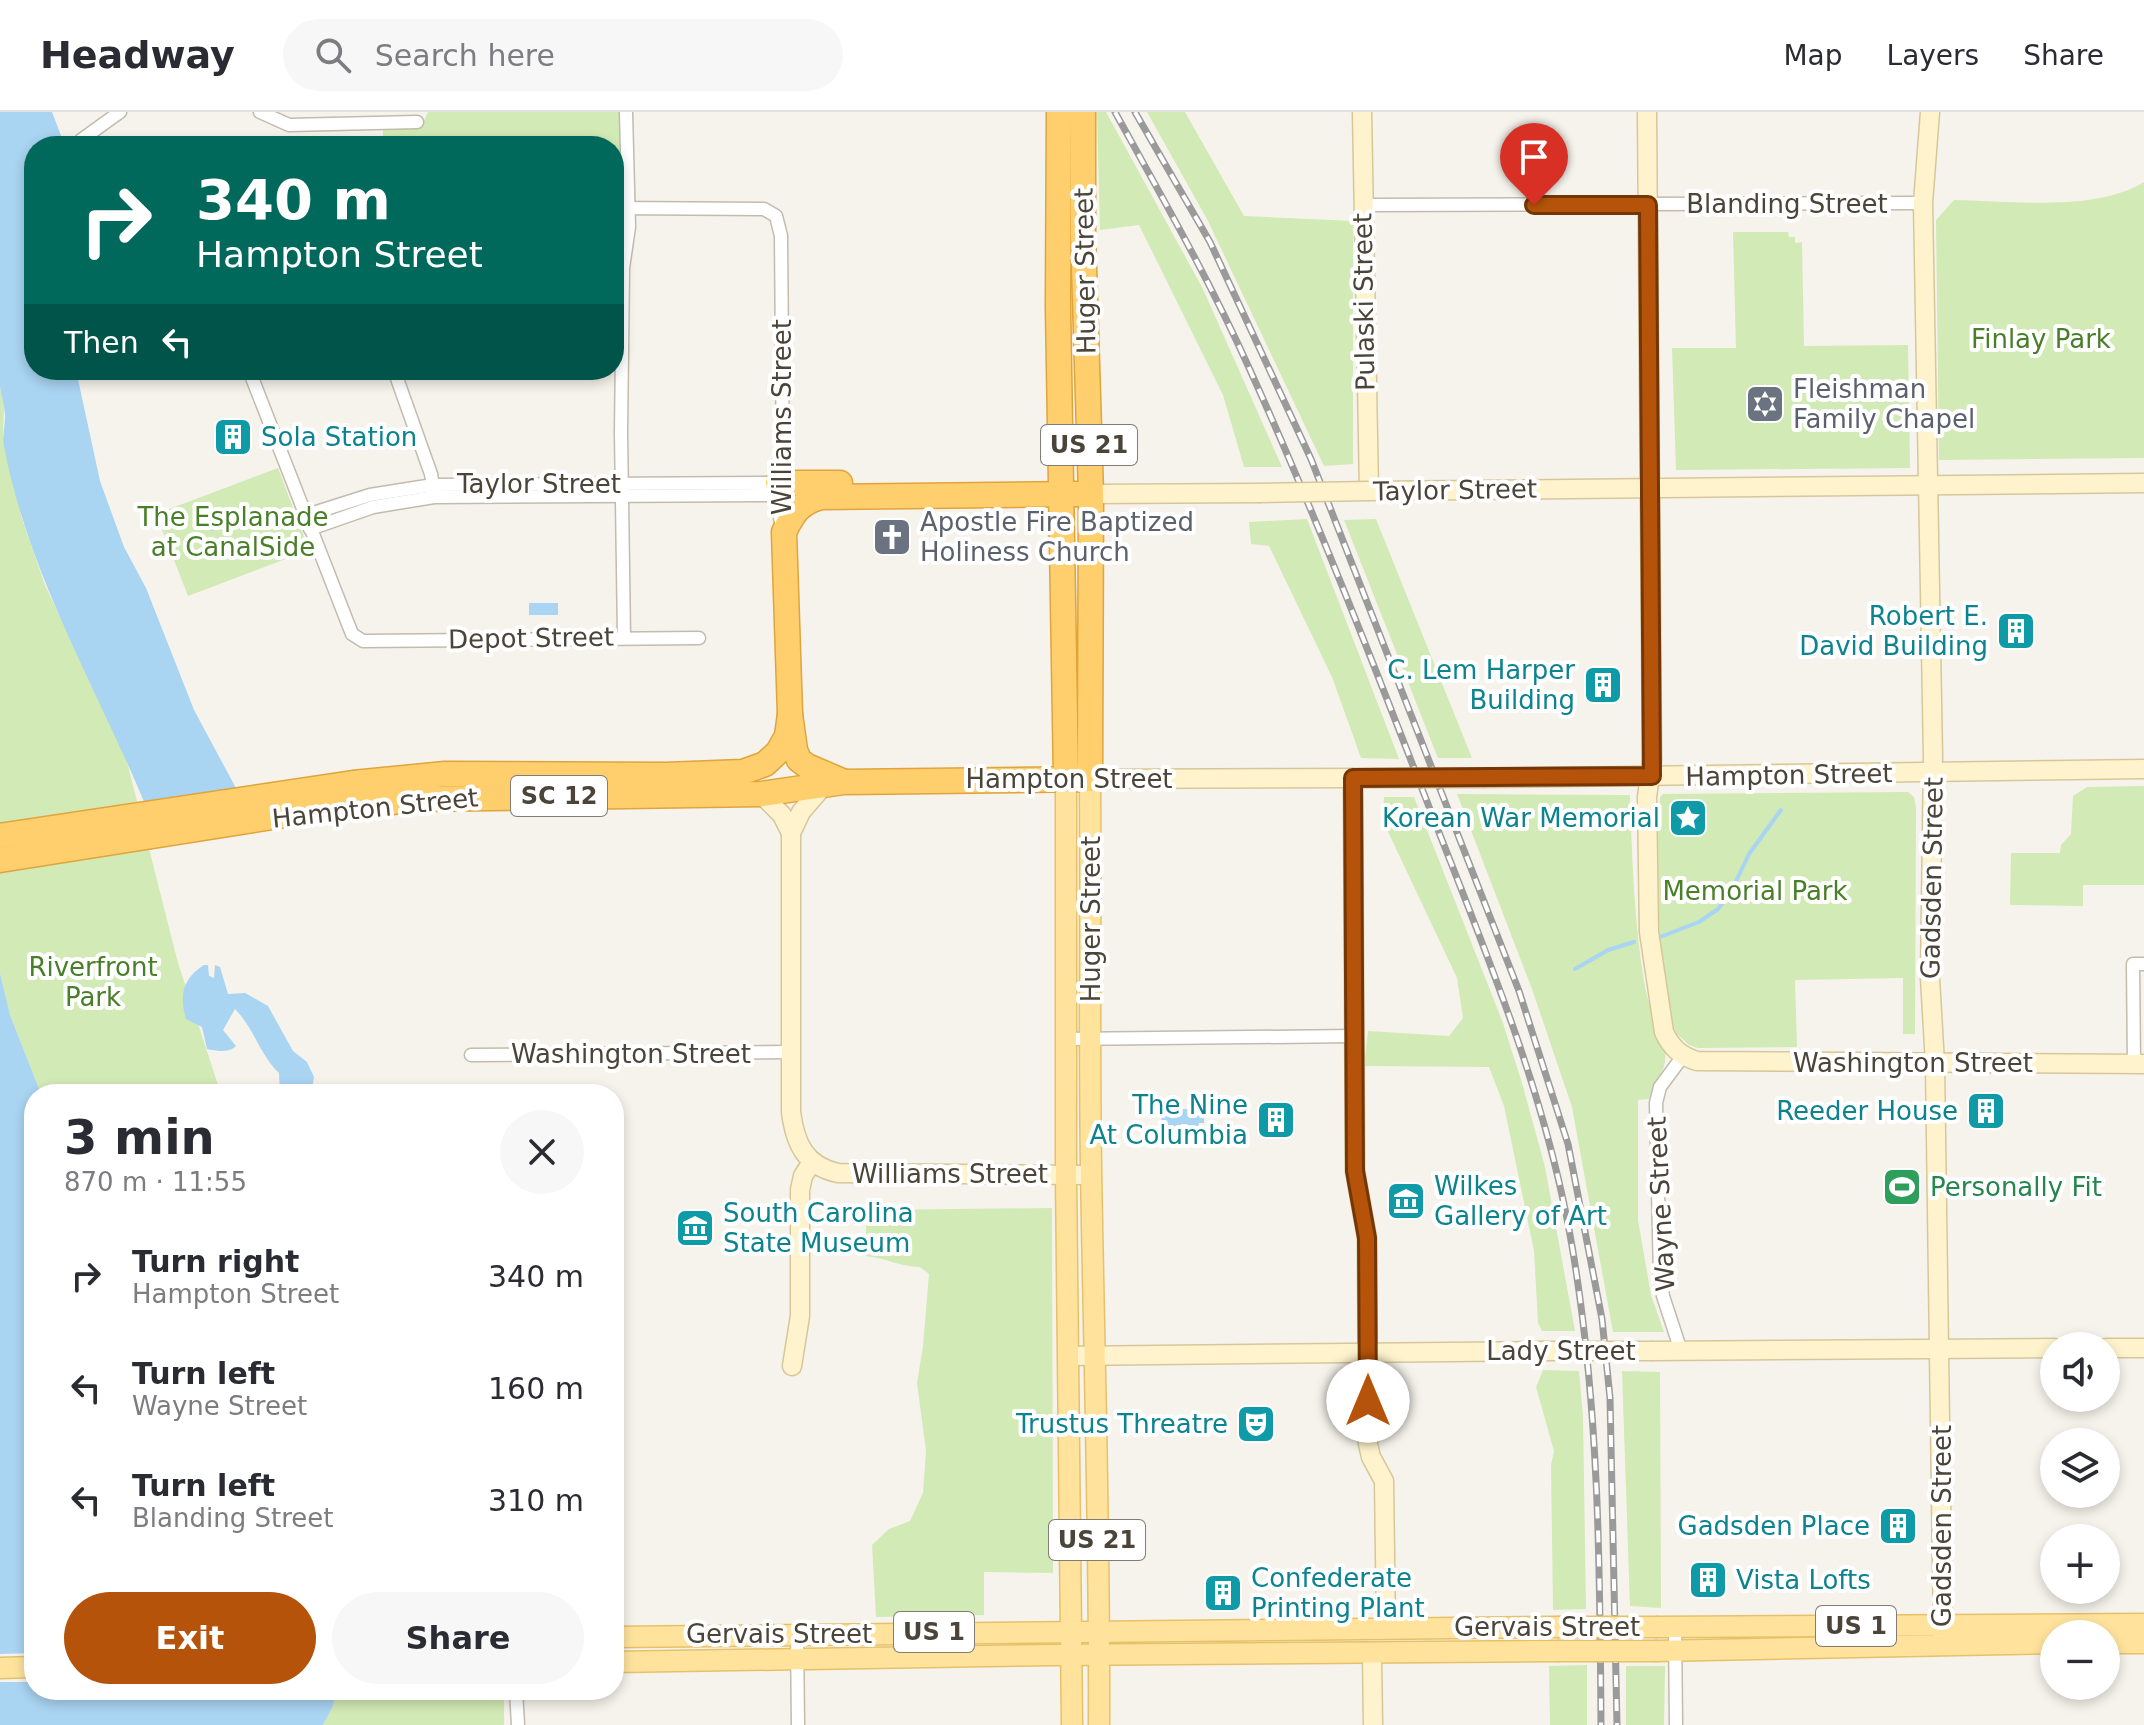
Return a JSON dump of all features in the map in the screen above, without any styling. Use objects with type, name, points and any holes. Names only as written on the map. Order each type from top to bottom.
[{"type":"highway","name":"Huger Street","points":[[1059,112],[1058,307],[1062,494],[1078,779]]},
{"type":"highway","name":"Huger Street","points":[[1078,779],[1091,494],[1083,248],[1083,112]]},
{"type":"highway","points":[[778,489],[846,483],[888,496]]},
{"type":"highway","name":"Taylor Street","points":[[784,532],[801,505],[813,499],[1091,494]]},
{"type":"highway","name":"Williams Street","points":[[784,532],[790,714]]},
{"type":"highway","points":[[790,714],[799,760],[835,783]]},
{"type":"highway","name":"Hampton Street","points":[[0,860],[356,794],[445,774],[666,775],[743,772],[765,764],[778,752],[787,736],[790,714]]},
{"type":"highway","name":"Hampton Street","points":[[0,836],[356,794],[417,799],[761,794],[835,783],[1078,779]]},
{"type":"main road","name":"Huger Street","points":[[1078,779],[1091,1039],[1099,1725]]},
{"type":"main road","name":"Huger Street","points":[[1072,1725],[1065,1039],[1078,779]]},
{"type":"main road","name":"Gervais Street","points":[[624,1662],[1100,1654],[1666,1651],[2144,1624]]},
{"type":"main road","points":[[1372,1653],[1381,1641],[1424,1637],[1433,1627]]},
{"type":"main road","name":"Gervais Street","points":[[624,1637],[1667,1627],[1943,1635],[2040,1642]]},
{"type":"main road","points":[[2120,1643],[2144,1643]]},
{"type":"main road","points":[[0,1668],[24,1667]]},
{"type":"street","points":[[87,136],[120,112]]},
{"type":"street","points":[[260,112],[289,125],[417,122]]},
{"type":"street","points":[[624,261],[629,227],[626,112]]},
{"type":"street","name":"Pulaski Street","points":[[1362,112],[1369,491]]},
{"type":"street","points":[[1647,112],[1652,776],[1647,797],[1649,932],[1664,1032],[1674,1049],[1683,1056]]},
{"type":"street","name":"Gadsden Street","points":[[1930,112],[1923,203],[1933,773],[1930,943],[1935,1064],[1943,1635]]},
{"type":"street","name":"Blanding Street","points":[[1362,205],[1923,203]]},
{"type":"street","name":"Williams Street","points":[[628,208],[764,209],[776,216],[781,236],[783,472],[778,489],[784,532]]},
{"type":"street","points":[[253,380],[310,529]]},
{"type":"street","points":[[398,380],[418,433],[434,491]]},
{"type":"street","points":[[623,380],[624,637]]},
{"type":"street","name":"Taylor Street","points":[[1091,494],[2144,483]]},
{"type":"street","name":"Taylor Street","points":[[304,516],[370,495],[434,491],[778,489]]},
{"type":"street","name":"Taylor Street","points":[[310,529],[373,507],[434,491]]},
{"type":"street","name":"Depot Street","points":[[310,529],[352,634],[363,641],[699,638]]},
{"type":"street","name":"Hampton Street","points":[[1078,779],[1485,778],[2144,769]]},
{"type":"street","points":[[1353,778],[1355,1171],[1367,1238],[1368,1444],[1371,1457],[1384,1481],[1386,1628]]},
{"type":"street","points":[[792,1366],[800,1316],[799,1198],[803,1176],[812,1162],[801,1149],[791,1112],[791,833],[801,812],[835,783]]},
{"type":"street","points":[[761,794],[782,815],[791,833]]},
{"type":"street","points":[[2138,964],[2139,1064]]},
{"type":"street","points":[[1065,1039],[1355,1036]]},
{"type":"street","name":"Washington Street","points":[[471,1055],[790,1052]]},
{"type":"street","name":"Washington Street","points":[[1683,1056],[1697,1061],[2139,1064]]},
{"type":"street","name":"Wayne Street","points":[[1681,1351],[1660,1278],[1656,1103],[1660,1087],[1683,1056]]},
{"type":"street","name":"Williams Street","points":[[812,1162],[826,1171],[838,1173],[1091,1175]]},
{"type":"street","name":"Lady Street","points":[[1068,1356],[2040,1348]]},
{"type":"street","points":[[2120,1348],[2144,1348]]},
{"type":"street","points":[[1667,1627],[1666,1651],[1676,1725]]},
{"type":"street","points":[[797,1634],[798,1725]]},
{"type":"street","points":[[1372,1653],[1373,1725]]},
{"type":"street","points":[[517,1700],[518,1725]]},
{"type":"green space","points":[[428,112],[620,112],[620,136],[383,136],[383,128],[415,126],[424,121]]},
{"type":"green space","points":[[1097,112],[1106,112],[1203,289],[1282,467],[1244,467],[1223,395],[1139,225],[1100,230]]},
{"type":"green space","points":[[1147,112],[1185,112],[1244,216],[1353,221],[1353,464],[1324,466],[1208,221]]},
{"type":"green space","name":"Finlay Park","points":[[2144,182],[2144,458],[1939,460],[1936,220],[1954,200],[2027,203],[2078,201],[2102,198]]},
{"type":"green space","points":[[1733,232],[1788,232],[1789,237],[1795,237],[1795,243],[1802,242],[1804,346],[1908,345],[1910,468],[1676,470],[1672,348],[1736,348]]},
{"type":"green space","name":"Riverfront Park","points":[[0,386],[4,407],[3,434],[22,519],[45,585],[126,758],[178,963],[218,1084],[37,1084],[10,1015],[0,973]]},
{"type":"green space","name":"The Esplanade at CanalSide","points":[[278,468],[309,550],[188,596],[156,514]]},
{"type":"green space","points":[[1307,519],[1399,759],[1361,758],[1332,677],[1269,546],[1251,544],[1249,522]]},
{"type":"green space","points":[[1376,519],[1472,758],[1438,758],[1344,520]]},
{"type":"green space","points":[[2144,786],[2144,885],[2083,885],[2083,906],[2010,905],[2011,853],[2060,853],[2061,845],[2071,834],[2073,796],[2087,787]]},
{"type":"green space","name":"Memorial Park","points":[[1908,792],[1914,797],[1916,808],[1915,1034],[1903,1034],[1903,978],[1795,980],[1797,1047],[1698,1048],[1689,1045],[1677,1034],[1671,1022],[1660,953],[1657,853],[1660,797],[1663,794]]},
{"type":"green space","points":[[1457,794],[1630,795],[1641,963],[1665,1059],[1649,1099],[1638,1100],[1638,1220],[1651,1295],[1664,1332],[1613,1332],[1572,1107],[1532,989]]},
{"type":"green space","points":[[1384,797],[1414,797],[1503,1023],[1545,1167],[1575,1331],[1542,1331],[1538,1323],[1534,1251],[1504,1106],[1489,1067],[1364,1066],[1368,1031],[1449,1036],[1463,1018],[1457,978],[1383,821]]},
{"type":"green space","points":[[1052,1208],[1053,1573],[984,1572],[984,1615],[876,1617],[872,1545],[889,1529],[910,1521],[923,1493],[926,1451],[917,1383],[929,1274],[920,1267],[866,1256],[866,1210]]},
{"type":"green space","points":[[1543,1370],[1579,1371],[1583,1416],[1586,1609],[1553,1610],[1551,1465],[1554,1451],[1536,1387]]},
{"type":"green space","points":[[1622,1371],[1660,1372],[1661,1608],[1630,1606]]},
{"type":"green space","points":[[1587,1665],[1587,1725],[1550,1725],[1549,1666]]},
{"type":"green space","points":[[1626,1666],[1665,1666],[1664,1725],[1626,1725]]},
{"type":"green space","points":[[334,1700],[504,1700],[504,1725],[323,1725]]},
{"type":"water","points":[[0,112],[52,112],[61,136],[24,136],[24,380],[78,380],[100,481],[124,547],[146,588],[194,710],[237,790],[145,804],[65,629],[29,539],[3,442],[5,412],[0,386]]},
{"type":"water","points":[[240,512],[243,521],[211,531],[208,524]]},
{"type":"water","points":[[529,603],[558,603],[558,615],[529,615]]},
{"type":"water","points":[[208,965],[209,976],[214,978],[215,965],[220,967],[228,994],[245,993],[268,1006],[293,1051],[307,1062],[314,1077],[313,1084],[280,1084],[279,1073],[235,1009],[223,1030],[236,1046],[227,1051],[207,1049],[202,1027],[186,1019],[183,1002],[187,981],[197,970]]},
{"type":"water","points":[[0,973],[10,1015],[37,1084],[24,1084],[24,1700],[334,1700],[323,1725],[0,1725]]},
{"type":"water","points":[[1175,1109],[1193,1109],[1193,1114],[1204,1114],[1204,1123],[1199,1123],[1197,1130],[1189,1130],[1187,1124],[1181,1124],[1181,1128],[1162,1125],[1161,1114],[1175,1114]]},
{"type":"pier","points":[[24,1653],[24,1682],[0,1682],[0,1654]]},
{"type":"waterway","points":[[1660,937],[1699,922],[1718,909],[1730,894],[1749,854],[1781,810]]},
{"type":"waterway","points":[[1575,969],[1608,950],[1634,942]]},
{"type":"railway","points":[[1115,112],[1219,304],[1297,476],[1469,908],[1510,1019],[1546,1131],[1572,1246],[1588,1365],[1599,1545],[1601,1725]]},
{"type":"railway","points":[[1135,112],[1210,242],[1311,459],[1519,991],[1568,1144],[1602,1319],[1610,1398],[1617,1725]]},
{"type":"place","name":"Fleishman Family Chapel","points":[[1765,404]]},
{"type":"place","name":"Sola Station","points":[[233,437]]},
{"type":"place","name":"Apostle Fire Baptized Holiness Church","points":[[892,537]]},
{"type":"place","name":"Robert E. David Building","points":[[2016,631]]},
{"type":"place","name":"C. Lem Harper Building","points":[[1603,685]]},
{"type":"place","name":"Korean War Memorial","points":[[1688,818]]},
{"type":"place","name":"Reeder House","points":[[1986,1111]]},
{"type":"place","name":"The Nine At Columbia","points":[[1276,1120]]},
{"type":"place","name":"Personally Fit","points":[[1902,1187]]},
{"type":"place","name":"Wilkes Gallery of Art","points":[[1406,1201]]},
{"type":"place","name":"South Carolina State Museum","points":[[695,1228]]},
{"type":"place","name":"Trustus Threatre","points":[[1256,1424]]},
{"type":"place","name":"Gadsden Place","points":[[1898,1526]]},
{"type":"place","name":"Vista Lofts","points":[[1708,1580]]},
{"type":"place","name":"Confederate Printing Plant","points":[[1223,1593]]},
{"type":"route","points":[[1368,1401],[1367,1238],[1355,1171],[1353,778],[1652,776],[1648,205],[1534,205]]}]
